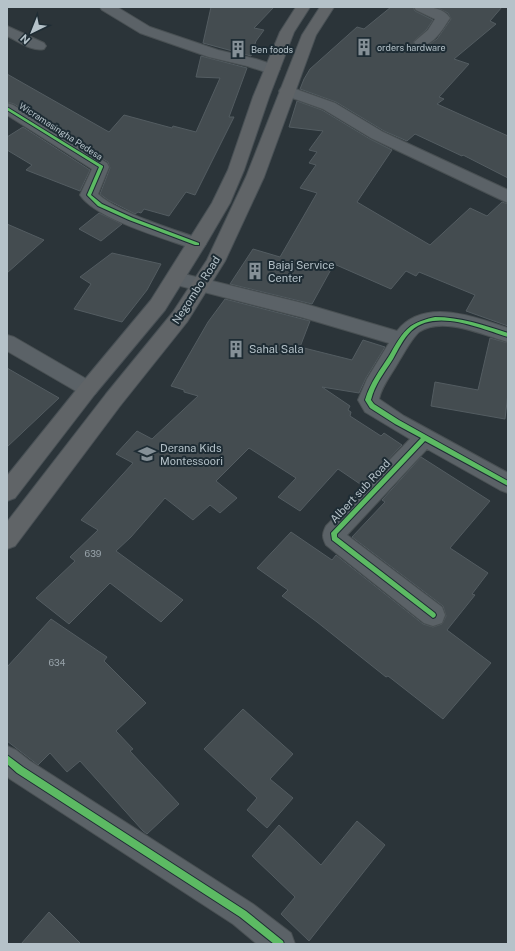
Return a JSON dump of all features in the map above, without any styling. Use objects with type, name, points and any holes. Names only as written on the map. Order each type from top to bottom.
[{"type":"highway","points":[[7,492],[88,389],[158,305],[197,244],[221,203],[236,170],[272,69],[287,32],[302,7]]},
{"type":"highway","name":"Negombo Road","points":[[7,539],[112,400],[180,316],[216,261],[255,177],[309,35],[327,7]]},
{"type":"street","points":[[107,7],[145,30],[214,54],[251,62],[272,69]]},
{"type":"street","points":[[421,7],[438,14],[443,18],[433,33],[421,42]]},
{"type":"street","points":[[7,30],[39,46]]},
{"type":"street","points":[[287,91],[329,106],[377,135],[508,197]]},
{"type":"street","name":"Wicramasingha Pedesa","points":[[7,108],[101,167],[89,195],[100,205],[131,219],[197,244]]},
{"type":"street","points":[[176,278],[302,310],[403,340]]},
{"type":"street","points":[[508,335],[447,319],[433,320],[413,327],[380,376],[368,400],[372,406],[508,484]]},
{"type":"street","points":[[7,342],[88,389]]},
{"type":"street","name":"Albert sub Road","points":[[425,437],[334,533],[334,538],[433,615]]},
{"type":"street","points":[[7,759],[20,770],[243,914],[280,944]]},
{"type":"building","points":[[211,7],[274,7],[254,28],[264,30],[256,41],[251,56],[203,43]]},
{"type":"building","points":[[391,7],[413,7],[415,11],[433,20],[427,29],[413,42],[416,46],[422,47],[437,39],[451,19],[448,13],[436,7],[502,7],[490,21],[496,24],[454,59],[469,64],[439,97],[444,99],[437,104],[508,136],[508,178],[463,155],[462,156],[415,134],[407,141],[384,131],[336,102],[300,89],[310,69],[357,27],[364,29]]},
{"type":"building","points":[[201,56],[247,68],[229,117],[234,117],[195,195],[186,192],[169,216],[144,209],[141,213],[138,212],[135,214],[108,200],[100,194],[110,168],[108,162],[14,104],[7,102],[7,74],[109,132],[124,115],[172,128],[173,126],[196,132],[220,78],[196,77]]},
{"type":"building","points":[[297,101],[322,110],[370,139],[392,150],[357,202],[430,245],[470,208],[487,216],[502,202],[508,204],[508,326],[466,311],[475,295],[419,272],[416,276],[406,271],[391,289],[334,264],[312,304],[230,284],[253,249],[280,257],[317,193],[300,188],[316,165],[309,163],[317,152],[309,150],[323,131],[289,127]]},
{"type":"building","points":[[23,127],[90,170],[80,191],[26,170],[32,165],[7,150],[7,137]]},
{"type":"building","points":[[99,213],[122,224],[101,241],[79,229]]},
{"type":"building","points":[[7,224],[44,240],[7,273]]},
{"type":"building","points":[[112,253],[161,264],[147,290],[122,322],[74,309],[91,284],[80,277]]},
{"type":"building","points":[[225,299],[310,321],[300,347],[352,360],[363,340],[385,347],[366,378],[359,393],[322,387],[350,406],[348,410],[351,412],[350,416],[381,436],[384,433],[402,445],[363,486],[338,469],[300,511],[278,497],[296,478],[249,448],[216,481],[237,498],[220,513],[210,505],[193,520],[165,498],[131,537],[116,551],[183,600],[161,622],[110,583],[69,624],[36,598],[75,561],[70,557],[98,530],[81,520],[133,463],[116,454],[137,431],[152,439],[198,396],[171,386],[208,322]]},
{"type":"building","points":[[490,338],[508,343],[508,393],[505,419],[431,406],[435,382],[478,390]]},
{"type":"building","points":[[7,368],[59,398],[7,447]]},
{"type":"building","points":[[421,457],[490,501],[450,548],[488,573],[472,594],[475,595],[447,630],[491,663],[443,719],[388,676],[386,677],[282,596],[288,590],[257,568],[291,532],[332,560],[336,555],[423,624],[433,627],[442,624],[446,616],[443,606],[352,537],[385,502],[382,500]]},
{"type":"building","points":[[51,619],[107,657],[104,661],[146,703],[116,731],[133,749],[130,751],[179,804],[147,834],[80,761],[67,772],[50,753],[38,765],[7,741],[7,667]]},
{"type":"building","points":[[243,709],[293,754],[270,779],[293,798],[267,828],[247,810],[257,798],[204,749]]},
{"type":"building","points":[[357,821],[385,845],[309,941],[281,914],[295,897],[252,856],[279,825],[321,865]]},
{"type":"building","points":[[49,912],[81,944],[21,944]]},
{"type":"cycle path","points":[[7,108],[101,167],[89,195],[100,205],[131,219],[197,244]]},
{"type":"cycle path","points":[[508,335],[473,324],[447,319],[435,319],[423,322],[409,330],[397,346],[377,379],[368,400],[372,406],[397,422],[508,484]]},
{"type":"cycle path","points":[[425,437],[334,533],[334,538],[433,615]]},
{"type":"cycle path","points":[[7,759],[20,770],[243,914],[280,944]]},
{"type":"place","name":"orders hardware","points":[[364,47]]},
{"type":"place","name":"Ben foods","points":[[238,49]]},
{"type":"place","name":"Bajaj Service Center","points":[[255,271]]},
{"type":"place","name":"Sahal Sala","points":[[236,349]]},
{"type":"place","name":"Derana Kids Montessoori","points":[[147,454]]}]
